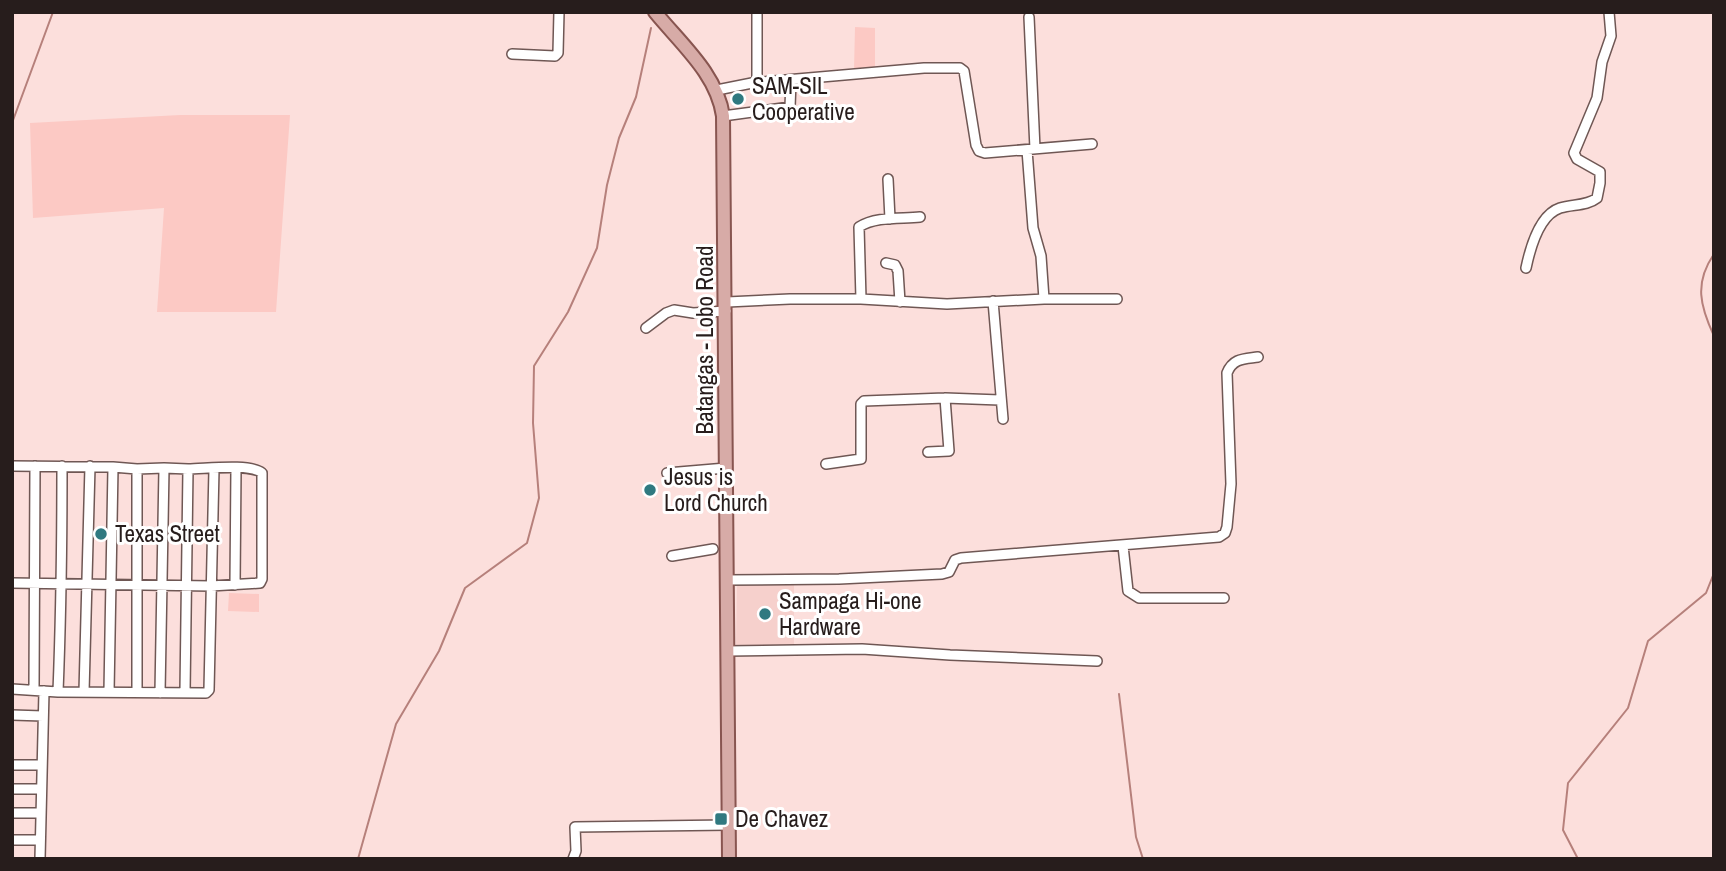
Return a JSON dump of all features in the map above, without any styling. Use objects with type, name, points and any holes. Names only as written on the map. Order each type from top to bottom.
[{"type":"main road","name":"Batangas - Lobo Road","points":[[655,12],[706,73],[717,90],[723,116],[727,307],[726,468],[719,549],[726,580],[729,859]]},
{"type":"street","points":[[512,54],[555,56],[558,53],[559,12]]},
{"type":"street","points":[[757,12],[757,83]]},
{"type":"street","points":[[1526,268],[1529,251],[1550,213],[1559,208],[1592,202],[1597,198],[1601,183],[1600,172],[1577,159],[1574,153],[1597,98],[1602,62],[1611,36],[1609,12]]},
{"type":"street","points":[[1029,17],[1033,228],[1041,257],[1044,299]]},
{"type":"street","points":[[717,90],[757,83],[924,68],[960,68],[964,71],[979,151],[985,153],[1092,144]]},
{"type":"street","points":[[723,116],[791,107],[790,81]]},
{"type":"street","points":[[888,179],[890,219]]},
{"type":"street","points":[[861,299],[859,227],[866,223],[890,219],[920,217]]},
{"type":"street","points":[[886,263],[897,267],[900,302]]},
{"type":"street","points":[[646,328],[674,310],[693,313],[727,307],[861,299],[947,304],[993,300],[1117,299]]},
{"type":"street","points":[[993,300],[1003,419]]},
{"type":"street","points":[[726,580],[839,579],[942,574],[949,572],[955,560],[961,558],[1219,537],[1225,533],[1231,484],[1227,373],[1236,360],[1258,357]]},
{"type":"street","points":[[826,464],[861,459],[861,404],[864,401],[945,398],[1000,400]]},
{"type":"street","points":[[928,452],[949,451],[945,398]]},
{"type":"street","points":[[12,466],[236,468],[256,469],[262,473],[260,583],[211,586],[12,583]]},
{"type":"street","points":[[35,466],[39,690],[43,716],[40,859]]},
{"type":"street","points":[[58,692],[63,584],[62,466]]},
{"type":"street","points":[[85,692],[90,467]]},
{"type":"street","points":[[109,692],[113,467]]},
{"type":"street","points":[[160,692],[164,468]]},
{"type":"street","points":[[185,692],[188,468]]},
{"type":"street","points":[[235,585],[236,468]]},
{"type":"street","points":[[667,473],[726,468]]},
{"type":"street","points":[[137,469],[137,692]]},
{"type":"street","points":[[12,689],[206,693],[211,686],[214,469]]},
{"type":"street","points":[[1123,546],[1128,591],[1133,596],[1224,598]]},
{"type":"street","points":[[673,556],[719,549]]},
{"type":"street","points":[[727,651],[862,649],[1097,661]]},
{"type":"street","points":[[12,715],[43,716]]},
{"type":"street","points":[[12,765],[41,765]]},
{"type":"street","points":[[12,789],[41,789]]},
{"type":"street","points":[[12,813],[41,813]]},
{"type":"street","points":[[573,859],[576,851],[575,827],[729,825]]},
{"type":"street","points":[[12,839],[40,840]]},
{"type":"shaded area","points":[[855,27],[875,28],[875,70],[854,70]]},
{"type":"shaded area","points":[[180,115],[290,115],[276,312],[157,312],[164,208],[33,218],[30,123]]},
{"type":"shaded area","name":"Sampaga Hi-one Hardware","points":[[794,582],[794,644],[736,648],[737,583]]},
{"type":"shaded area","points":[[229,593],[259,594],[259,612],[228,611]]},
{"type":"waterway","points":[[12,123],[53,12]]},
{"type":"waterway","points":[[358,859],[396,724],[439,651],[465,588],[527,543],[539,498],[533,423],[534,366],[568,312],[597,248],[607,185],[619,138],[636,97],[651,28]]},
{"type":"waterway","points":[[1714,254],[1704,275],[1701,295],[1705,315],[1714,336]]},
{"type":"waterway","points":[[1578,859],[1563,830],[1568,783],[1628,708],[1648,641],[1706,593],[1714,573]]},
{"type":"waterway","points":[[1119,694],[1136,837],[1143,859]]},
{"type":"place","name":"SAM-SIL Cooperative","points":[[738,99]]},
{"type":"place","name":"Jesus is Lord Church","points":[[650,490]]},
{"type":"place","name":"Texas Street","points":[[101,534]]},
{"type":"place","name":"Sampaga Hi-one Hardware","points":[[765,614]]},
{"type":"place","name":"De Chavez","points":[[721,819]]}]
